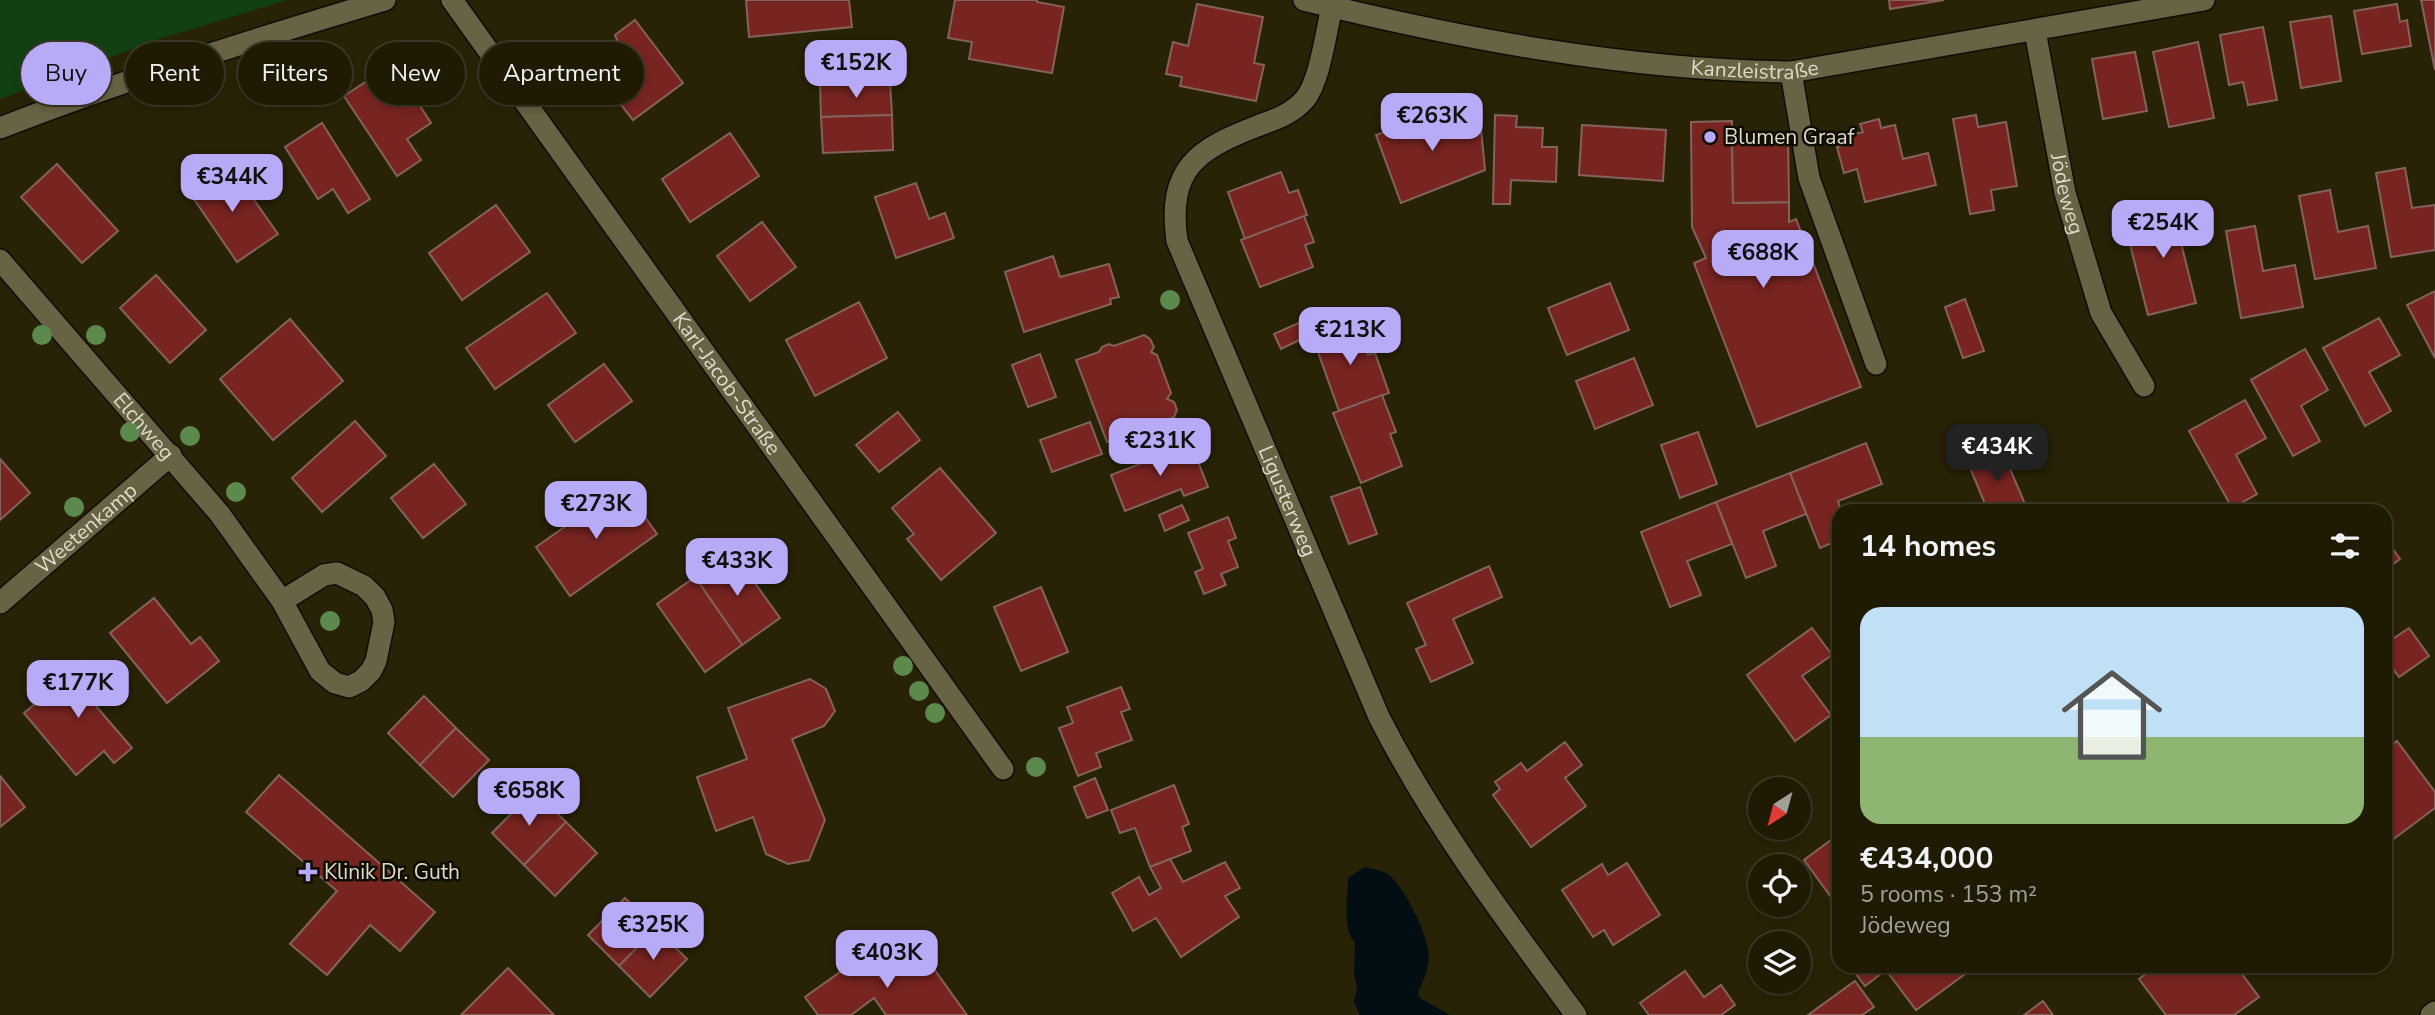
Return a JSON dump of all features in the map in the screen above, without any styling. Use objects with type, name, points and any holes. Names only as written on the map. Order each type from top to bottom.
[{"type":"street","points":[[0,128],[195,57],[386,0]]},
{"type":"street","name":"Karl-Jacob-Straße","points":[[452,0],[1003,769]]},
{"type":"street","name":"Kanzleistraße","points":[[1304,0],[1473,37],[1596,56],[1730,71],[1791,72],[2204,0]]},
{"type":"street","name":"Ligusterweg","points":[[1332,7],[1314,83],[1308,96],[1286,115],[1213,146],[1198,157],[1184,173],[1174,201],[1177,241],[1397,754],[1441,828],[1576,1015]]},
{"type":"street","name":"Jödeweg","points":[[2035,31],[2065,193],[2101,313],[2144,386]]},
{"type":"street","points":[[1791,72],[1809,178],[1876,364]]},
{"type":"street","name":"Elchweg","points":[[0,260],[172,455],[219,513],[282,601],[320,671],[335,683],[349,687],[361,681],[371,671],[376,661],[384,622],[382,610],[375,597],[363,586],[337,573],[324,575],[282,601]]},
{"type":"street","name":"Weetenkamp","points":[[0,603],[172,455]]},
{"type":"green space","points":[[0,0],[287,0],[151,42],[125,42],[125,52],[111,57],[111,42],[21,42],[21,91],[0,99]]},
{"type":"shaded area","points":[[1365,867],[1386,873],[1393,879],[1414,911],[1429,956],[1418,993],[1420,998],[1450,1015],[1360,1015],[1354,1002],[1357,987],[1354,974],[1355,943],[1348,930],[1347,903],[1348,878]]},
{"type":"building","points":[[746,0],[849,0],[852,27],[749,37]]},
{"type":"building","points":[[955,0],[1037,0],[1064,7],[1052,73],[969,59],[972,42],[948,38]]},
{"type":"building","points":[[1889,0],[1944,0],[1890,9]]},
{"type":"building","points":[[2421,0],[2435,0],[2435,70]]},
{"type":"building","points":[[1197,4],[1263,17],[1254,63],[1264,65],[1256,101],[1180,86],[1182,77],[1166,74],[1173,42],[1188,46]]},
{"type":"building","points":[[2397,4],[2400,22],[2407,20],[2411,46],[2362,54],[2354,11]]},
{"type":"building","points":[[2331,16],[2341,81],[2301,88],[2290,22]]},
{"type":"building","points":[[635,20],[683,83],[633,120],[621,105],[644,105],[644,42],[614,42],[617,40],[615,35]]},
{"type":"building","points":[[2263,27],[2277,100],[2248,105],[2243,82],[2229,85],[2220,35]]},
{"type":"building","points":[[2198,42],[2214,118],[2169,127],[2153,52]]},
{"type":"building","points":[[2135,52],[2147,111],[2103,119],[2092,59]]},
{"type":"building","points":[[366,82],[366,105],[419,105],[431,123],[407,139],[421,160],[397,176],[350,105],[352,91]]},
{"type":"building","points":[[890,82],[892,115],[821,117],[820,84]]},
{"type":"building","points":[[892,115],[893,150],[823,153],[821,117]]},
{"type":"building","points":[[1430,115],[1480,118],[1485,170],[1401,203],[1376,135]]},
{"type":"building","points":[[1495,115],[1517,116],[1516,127],[1543,128],[1542,147],[1557,147],[1556,182],[1511,180],[1510,204],[1493,204]]},
{"type":"building","points":[[1976,115],[1978,127],[2006,122],[2017,186],[1991,190],[1994,210],[1970,214],[1953,119]]},
{"type":"building","points":[[1879,119],[1881,128],[1895,125],[1903,159],[1928,153],[1936,185],[1865,202],[1857,169],[1844,173],[1837,147],[1852,143],[1850,135],[1863,132],[1860,124]]},
{"type":"building","points":[[1732,121],[1733,203],[1789,202],[1789,222],[1796,219],[1861,387],[1757,427],[1694,263],[1706,258],[1692,227],[1691,122]]},
{"type":"building","points":[[322,123],[370,199],[348,213],[333,189],[318,199],[285,147]]},
{"type":"building","points":[[1582,125],[1666,130],[1663,181],[1579,175]]},
{"type":"building","points":[[730,133],[759,176],[690,222],[662,179]]},
{"type":"building","points":[[1788,138],[1789,202],[1733,203],[1732,139]]},
{"type":"building","points":[[57,164],[118,231],[82,263],[21,197]]},
{"type":"building","points":[[2405,168],[2412,208],[2435,205],[2435,250],[2391,257],[2376,173]]},
{"type":"building","points":[[208,170],[218,185],[235,173],[278,234],[237,262],[185,186]]},
{"type":"building","points":[[1281,172],[1289,193],[1298,190],[1307,215],[1245,239],[1228,192]]},
{"type":"building","points":[[916,183],[929,219],[945,213],[954,238],[896,258],[875,197]]},
{"type":"building","points":[[2330,190],[2338,232],[2368,226],[2376,268],[2315,279],[2299,196]]},
{"type":"building","points":[[496,205],[530,252],[462,300],[429,253]]},
{"type":"building","points":[[2190,209],[2197,239],[2181,243],[2196,303],[2148,315],[2125,225]]},
{"type":"building","points":[[1304,216],[1314,242],[1305,245],[1313,267],[1260,287],[1241,240]]},
{"type":"building","points":[[762,222],[796,267],[750,301],[717,256]]},
{"type":"building","points":[[2255,226],[2263,271],[2295,265],[2303,307],[2241,318],[2226,231]]},
{"type":"building","points":[[1053,256],[1060,277],[1109,264],[1119,297],[1110,299],[1111,304],[1024,332],[1005,272]]},
{"type":"building","points":[[156,275],[206,330],[170,363],[120,308]]},
{"type":"building","points":[[1610,283],[1629,330],[1567,355],[1548,308]]},
{"type":"building","points":[[2435,291],[2435,358],[2407,305]]},
{"type":"building","points":[[547,293],[576,333],[495,389],[466,348]]},
{"type":"building","points":[[1965,299],[1984,351],[1963,358],[1945,307]]},
{"type":"building","points":[[859,302],[887,358],[815,396],[786,340]]},
{"type":"building","points":[[2379,318],[2400,355],[2369,372],[2391,411],[2365,426],[2323,348]]},
{"type":"building","points":[[290,319],[343,381],[273,440],[220,379]]},
{"type":"building","points":[[1303,321],[1310,335],[1281,349],[1274,334]]},
{"type":"building","points":[[1356,322],[1368,355],[1375,353],[1389,393],[1339,411],[1313,338]]},
{"type":"building","points":[[1144,335],[1154,347],[1151,352],[1157,355],[1171,393],[1167,399],[1174,402],[1177,410],[1174,417],[1146,428],[1143,433],[1107,442],[1076,360],[1099,352],[1109,344],[1114,346]]},
{"type":"building","points":[[2305,349],[2328,390],[2301,406],[2320,441],[2293,456],[2251,380]]},
{"type":"building","points":[[1040,354],[1056,397],[1028,407],[1012,365]]},
{"type":"building","points":[[1634,358],[1653,405],[1595,429],[1576,381]]},
{"type":"building","points":[[604,364],[632,401],[575,442],[548,405]]},
{"type":"building","points":[[1382,395],[1396,432],[1390,434],[1402,466],[1361,483],[1333,413]]},
{"type":"building","points":[[2245,400],[2266,438],[2236,455],[2257,494],[2239,504],[2230,504],[2189,431]]},
{"type":"building","points":[[898,412],[920,440],[879,472],[856,445]]},
{"type":"building","points":[[355,421],[386,456],[322,512],[292,478]]},
{"type":"building","points":[[1090,422],[1102,454],[1052,472],[1040,440]]},
{"type":"building","points":[[1698,432],[1717,484],[1680,498],[1661,445]]},
{"type":"building","points":[[1866,443],[1882,484],[1838,501],[1839,504],[1832,504],[1832,543],[1820,548],[1790,473]]},
{"type":"building","points":[[1191,444],[1208,487],[1184,496],[1181,489],[1125,511],[1111,475]]},
{"type":"building","points":[[2002,450],[2025,504],[1985,504],[1968,463]]},
{"type":"building","points":[[0,459],[30,493],[0,520]]},
{"type":"building","points":[[434,464],[466,504],[423,538],[391,498]]},
{"type":"building","points":[[940,468],[996,533],[941,580],[907,539],[914,534],[892,508]]},
{"type":"building","points":[[1790,473],[1806,514],[1763,531],[1776,566],[1746,578],[1716,502]]},
{"type":"building","points":[[623,486],[657,534],[570,596],[536,547]]},
{"type":"building","points":[[1360,487],[1377,534],[1349,544],[1331,497]]},
{"type":"building","points":[[1716,502],[1732,544],[1687,561],[1701,595],[1670,607],[1641,532]]},
{"type":"building","points":[[1182,505],[1189,520],[1165,531],[1159,515]]},
{"type":"building","points":[[1228,517],[1236,538],[1228,541],[1238,567],[1221,574],[1226,585],[1204,594],[1195,572],[1203,569],[1188,533]]},
{"type":"building","points":[[2392,548],[2400,559],[2392,565]]},
{"type":"building","points":[[732,551],[780,618],[742,645],[695,577]]},
{"type":"building","points":[[1489,566],[1502,597],[1453,619],[1473,663],[1431,682],[1416,649],[1426,645],[1407,603]]},
{"type":"building","points":[[695,577],[742,645],[705,672],[657,604]]},
{"type":"building","points":[[1041,587],[1068,652],[1021,671],[994,607]]},
{"type":"building","points":[[154,598],[191,644],[200,637],[219,661],[167,703],[110,633]]},
{"type":"building","points":[[1812,628],[1832,655],[1802,676],[1831,715],[1795,741],[1747,675]]},
{"type":"building","points":[[2409,628],[2429,656],[2399,677],[2392,668],[2392,639]]},
{"type":"building","points":[[86,661],[111,691],[95,705],[132,748],[114,763],[104,751],[76,775],[24,713]]},
{"type":"building","points":[[810,679],[826,689],[835,711],[824,726],[792,739],[825,820],[809,860],[788,864],[766,854],[753,817],[716,831],[697,777],[747,759],[728,708]]},
{"type":"building","points":[[1121,687],[1130,709],[1121,712],[1132,740],[1096,753],[1101,767],[1078,776],[1059,728],[1073,723],[1067,707]]},
{"type":"building","points":[[424,696],[456,728],[420,765],[388,733]]},
{"type":"building","points":[[456,728],[489,760],[453,797],[420,765]]},
{"type":"building","points":[[2397,741],[2435,792],[2435,808],[2392,840],[2392,745]]},
{"type":"building","points":[[1565,742],[1582,765],[1565,778],[1586,806],[1531,847],[1493,795],[1500,789],[1495,782],[1521,763],[1527,771]]},
{"type":"building","points":[[279,775],[435,912],[400,951],[370,925],[327,975],[290,944],[337,891],[246,812]]},
{"type":"building","points":[[0,776],[25,807],[0,827]]},
{"type":"building","points":[[1095,778],[1108,810],[1087,818],[1074,787]]},
{"type":"building","points":[[1174,785],[1189,824],[1182,827],[1191,851],[1150,867],[1135,828],[1120,833],[1111,810]]},
{"type":"building","points":[[534,791],[566,822],[524,865],[492,833]]},
{"type":"building","points":[[566,822],[597,853],[555,896],[524,865]]},
{"type":"building","points":[[1832,839],[1832,898],[1811,870],[1811,855]]},
{"type":"building","points":[[1170,859],[1183,882],[1225,862],[1240,888],[1225,896],[1239,917],[1181,957],[1156,918],[1133,931],[1112,893],[1139,877],[1149,895],[1161,888],[1150,867]]},
{"type":"building","points":[[1627,863],[1660,915],[1613,945],[1604,930],[1593,937],[1562,890],[1602,864],[1608,875]]},
{"type":"building","points":[[625,898],[656,928],[619,966],[588,935]]},
{"type":"building","points":[[656,928],[687,959],[650,997],[619,966]]},
{"type":"building","points":[[919,948],[967,1015],[886,1015],[874,998],[851,1015],[818,1015],[805,997],[864,955],[880,977]]},
{"type":"building","points":[[508,968],[554,1015],[461,1015]]},
{"type":"building","points":[[1685,971],[1704,997],[1721,985],[1735,1005],[1721,1015],[1649,1015],[1640,1003]]},
{"type":"building","points":[[1855,973],[1882,973],[1865,986]]},
{"type":"building","points":[[1888,973],[1966,973],[1916,1010]]},
{"type":"building","points":[[2147,973],[2241,973],[2259,997],[2234,1015],[2166,1015],[2139,979]]},
{"type":"building","points":[[1855,981],[1874,1007],[1862,1015],[1808,1015]]},
{"type":"building","points":[[2043,1001],[2053,1015],[2024,1015]]},
{"type":"place","name":"Blumen Graaf","points":[[1710,137]]},
{"type":"place","name":"Klinik Dr. Guth","points":[[308,872]]}]
